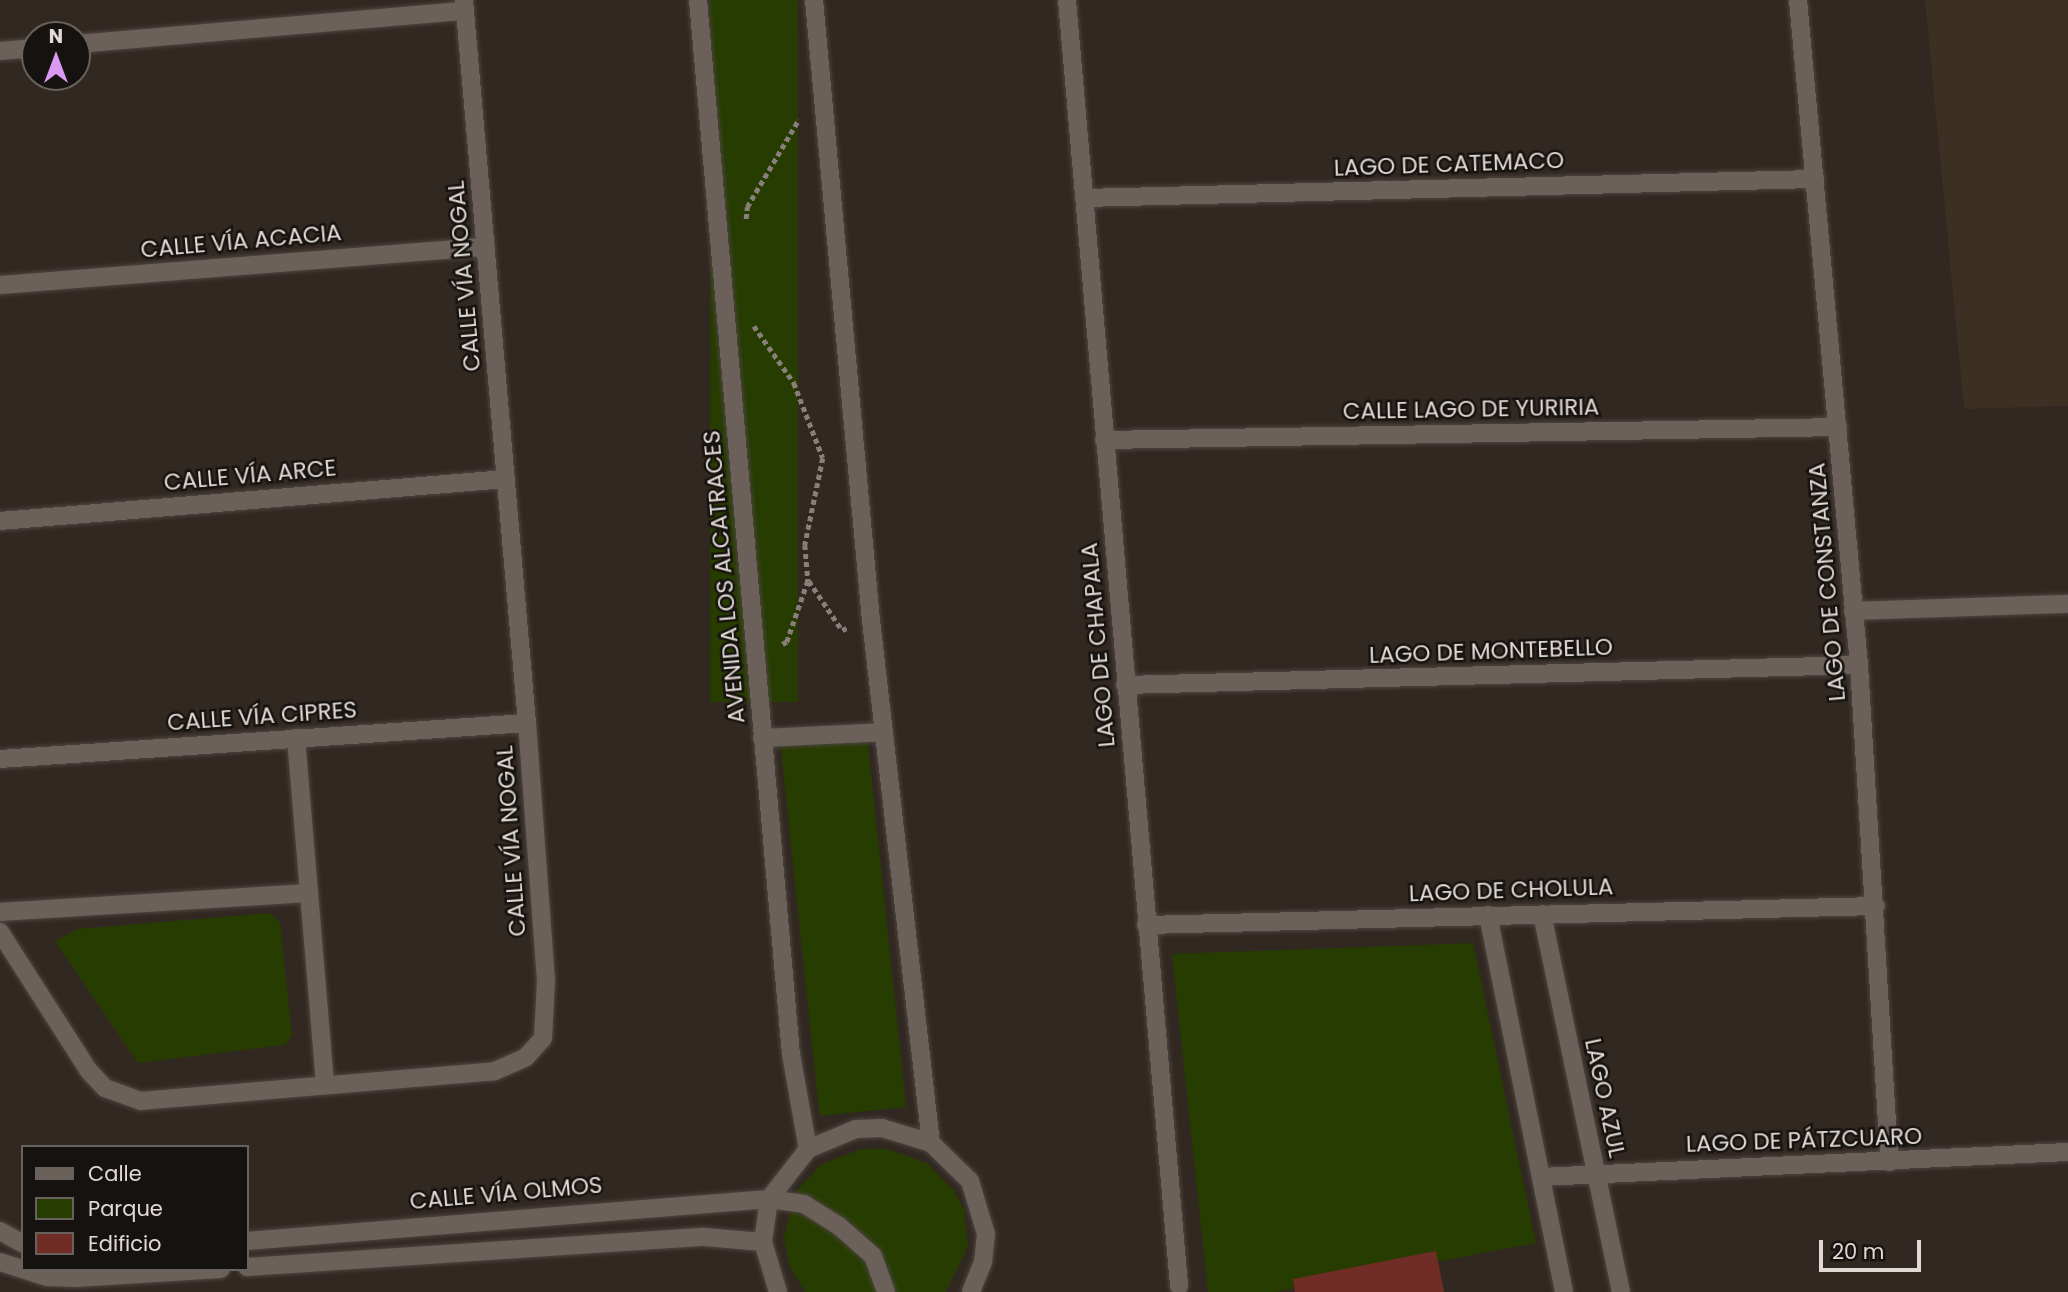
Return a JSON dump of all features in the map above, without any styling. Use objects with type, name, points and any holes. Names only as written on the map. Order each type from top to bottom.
[{"type":"street","name":"AVENIDA LOS ALCATRACES","points":[[698,0],[791,1054],[808,1149]]},
{"type":"street","points":[[814,0],[871,620],[931,1143]]},
{"type":"street","name":"LAGO DE CHAPALA","points":[[1067,0],[1179,1286]]},
{"type":"street","name":"LAGO DE CONSTANZA","points":[[1798,0],[1838,427],[1877,906],[1889,1161]]},
{"type":"street","points":[[91,43],[464,5]]},
{"type":"street","name":"CALLE VÍA NOGAL","points":[[0,932],[89,1071],[124,1098],[140,1101],[495,1071],[526,1057],[543,1038],[546,981],[527,723],[464,5]]},
{"type":"street","points":[[0,51],[21,49]]},
{"type":"street","name":"LAGO DE CATEMACO","points":[[1083,198],[1815,179]]},
{"type":"street","name":"CALLE VÍA ACACIA","points":[[0,285],[486,247]]},
{"type":"street","name":"CALLE LAGO DE YURIRIA","points":[[1104,440],[1838,427]]},
{"type":"street","name":"CALLE VÍA ARCE","points":[[0,521],[505,479]]},
{"type":"street","points":[[1853,611],[2068,604]]},
{"type":"street","name":"LAGO DE MONTEBELLO","points":[[1125,685],[1858,665]]},
{"type":"street","name":"CALLE VÍA CIPRES","points":[[0,759],[527,723]]},
{"type":"street","points":[[762,738],[883,732]]},
{"type":"street","points":[[296,738],[325,1085]]},
{"type":"street","points":[[0,912],[309,893]]},
{"type":"street","name":"LAGO DE CHOLULA","points":[[1146,925],[1877,906]]},
{"type":"street","name":"LAGO AZUL","points":[[1542,914],[1621,1292]]},
{"type":"street","points":[[1488,915],[1564,1292]]},
{"type":"street","points":[[778,1292],[763,1242],[769,1199],[808,1149],[856,1129],[908,1132],[931,1143],[953,1160],[981,1207],[983,1262],[971,1292]]},
{"type":"street","name":"LAGO DE PÁTZCUARO","points":[[1541,1177],[1596,1172],[2068,1152]]},
{"type":"street","points":[[769,1199],[804,1204],[839,1226],[873,1256],[886,1292]]},
{"type":"street","name":"CALLE VÍA OLMOS","points":[[248,1241],[769,1199]]},
{"type":"street","points":[[0,1231],[21,1243]]},
{"type":"street","points":[[248,1267],[704,1237],[763,1242]]},
{"type":"street","points":[[0,1262],[21,1269]]},
{"type":"street","points":[[28,1271],[47,1277],[76,1278],[189,1271]]},
{"type":"path","points":[[744,234],[747,206],[801,116]]},
{"type":"path","points":[[750,322],[794,383],[823,458],[805,545],[808,581],[787,642],[756,656]]},
{"type":"path","points":[[808,581],[842,630],[871,620]]},
{"type":"shaded area","points":[[1925,0],[2068,0],[2068,406],[1964,409]]},
{"type":"green space","points":[[710,0],[798,0],[798,702],[710,702]]},
{"type":"green space","points":[[867,735],[906,1107],[820,1116],[780,744]]},
{"type":"green space","points":[[270,913],[280,923],[292,1035],[285,1045],[138,1063],[55,941],[77,929]]},
{"type":"green space","points":[[1473,943],[1536,1243],[1275,1292],[1208,1292],[1172,954]]},
{"type":"green space","points":[[861,1149],[887,1149],[927,1163],[954,1191],[964,1209],[968,1246],[946,1292],[805,1292],[789,1265],[784,1236],[797,1190],[822,1164]]},
{"type":"building","points":[[1436,1251],[1444,1292],[1295,1292],[1293,1279]]}]
